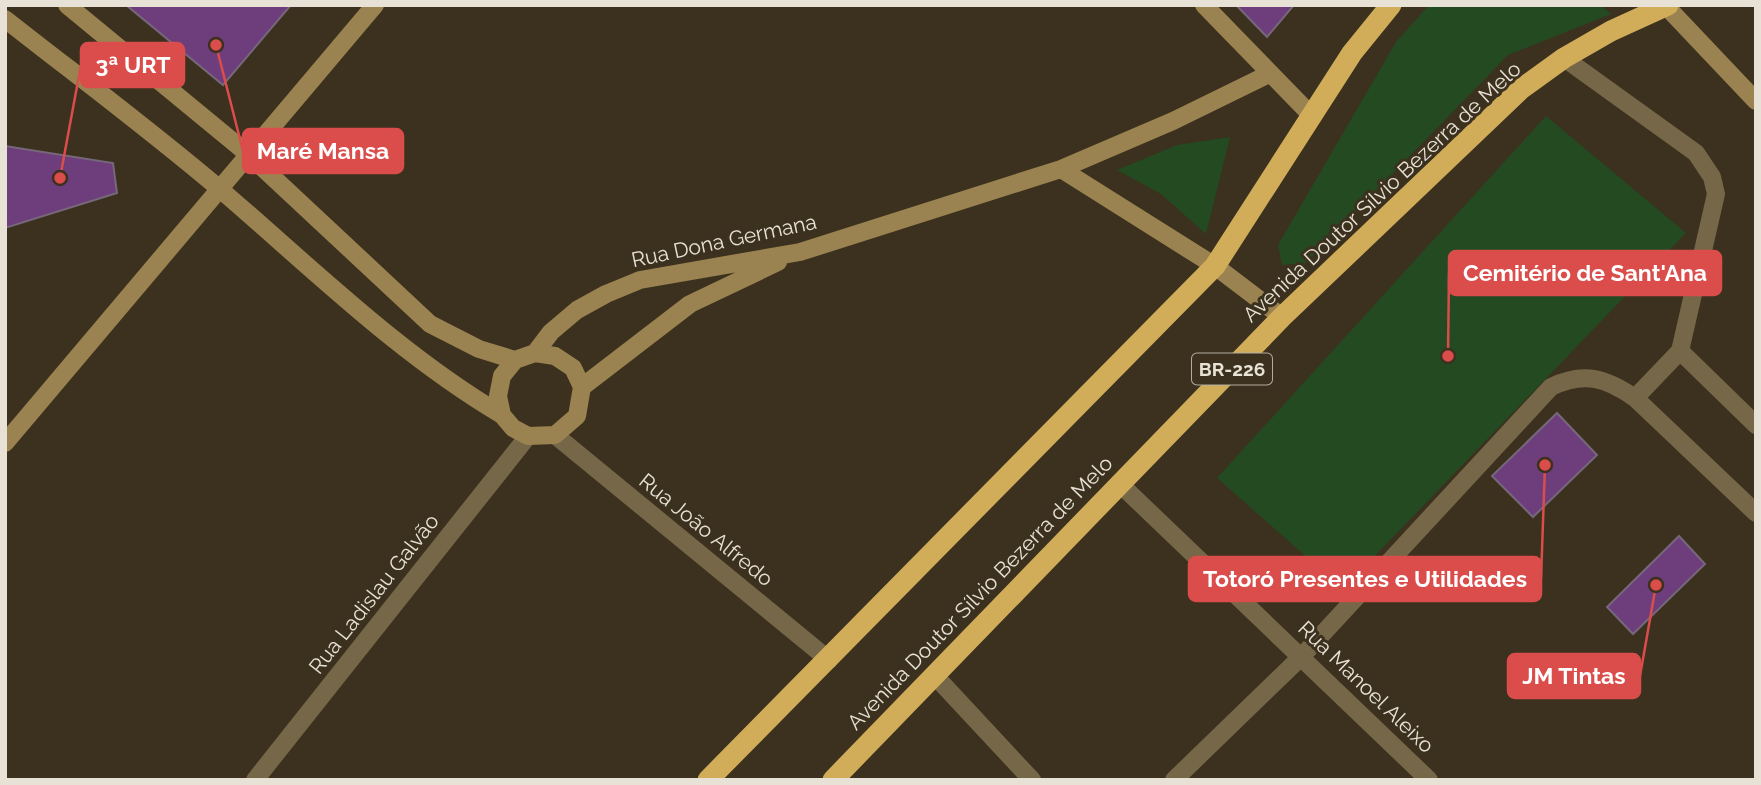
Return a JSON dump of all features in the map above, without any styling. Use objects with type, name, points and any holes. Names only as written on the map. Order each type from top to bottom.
[{"type":"highway","points":[[708,780],[1215,266],[1352,53],[1391,5]]},
{"type":"highway","name":"Avenida Doutor Sílvio Bezerra de Melo","points":[[833,780],[936,677],[1119,483],[1282,317],[1521,89],[1564,58],[1611,31],[1666,6]]},
{"type":"main road","points":[[67,5],[248,154],[430,324],[479,349],[515,360]]},
{"type":"main road","points":[[5,443],[375,5]]},
{"type":"main road","points":[[1204,5],[1269,75],[1312,116]]},
{"type":"main road","points":[[1666,6],[1756,101]]},
{"type":"main road","points":[[5,19],[219,189],[403,347],[468,395],[502,415],[513,428],[528,436],[555,435],[578,416],[582,387],[573,368],[555,356],[535,353],[515,360],[502,376],[498,396],[502,415]]},
{"type":"main road","name":"Rua Dona Germana","points":[[535,353],[551,332],[578,310],[606,294],[640,280],[800,252],[1061,169],[1173,121],[1269,75]]},
{"type":"main road","points":[[1061,169],[1215,266],[1282,317]]},
{"type":"main road","points":[[582,387],[690,304],[800,252]]},
{"type":"street","points":[[1564,58],[1696,153],[1712,177],[1716,194],[1680,352],[1635,398]]},
{"type":"street","points":[[1680,352],[1756,425]]},
{"type":"street","points":[[1174,780],[1302,656],[1550,387],[1564,380],[1587,378],[1610,381],[1635,398],[1756,513]]},
{"type":"street","name":"Rua João Alfredo","points":[[555,435],[829,660]]},
{"type":"street","name":"Rua Ladislau Galvão","points":[[255,780],[528,436]]},
{"type":"street","name":"Rua Manoel Aleixo","points":[[1119,483],[1429,780]]},
{"type":"street","points":[[936,677],[1032,780]]},
{"type":"green space","points":[[1429,5],[1600,5],[1611,14],[1508,55],[1306,263],[1282,265],[1278,245],[1396,42]]},
{"type":"green space","points":[[1546,116],[1686,233],[1343,589],[1217,478]]},
{"type":"green space","points":[[1230,137],[1206,234],[1161,194],[1117,170],[1177,145]]},
{"type":"building","points":[[126,5],[291,5],[223,85]]},
{"type":"building","points":[[1236,5],[1294,5],[1267,37]]},
{"type":"building","points":[[5,146],[113,163],[117,193],[5,228]]},
{"type":"building","points":[[1557,413],[1597,455],[1533,517],[1492,476]]},
{"type":"building","points":[[1679,536],[1705,564],[1633,634],[1607,607]]},
{"type":"place","name":"Maré Mansa","points":[[216,45]]},
{"type":"place","name":"3ª URT","points":[[60,178]]},
{"type":"place","name":"Cemitério de Sant'Ana","points":[[1448,356]]},
{"type":"place","name":"Totoró Presentes e Utilidades","points":[[1545,465]]},
{"type":"place","name":"JM Tintas","points":[[1656,585]]}]
